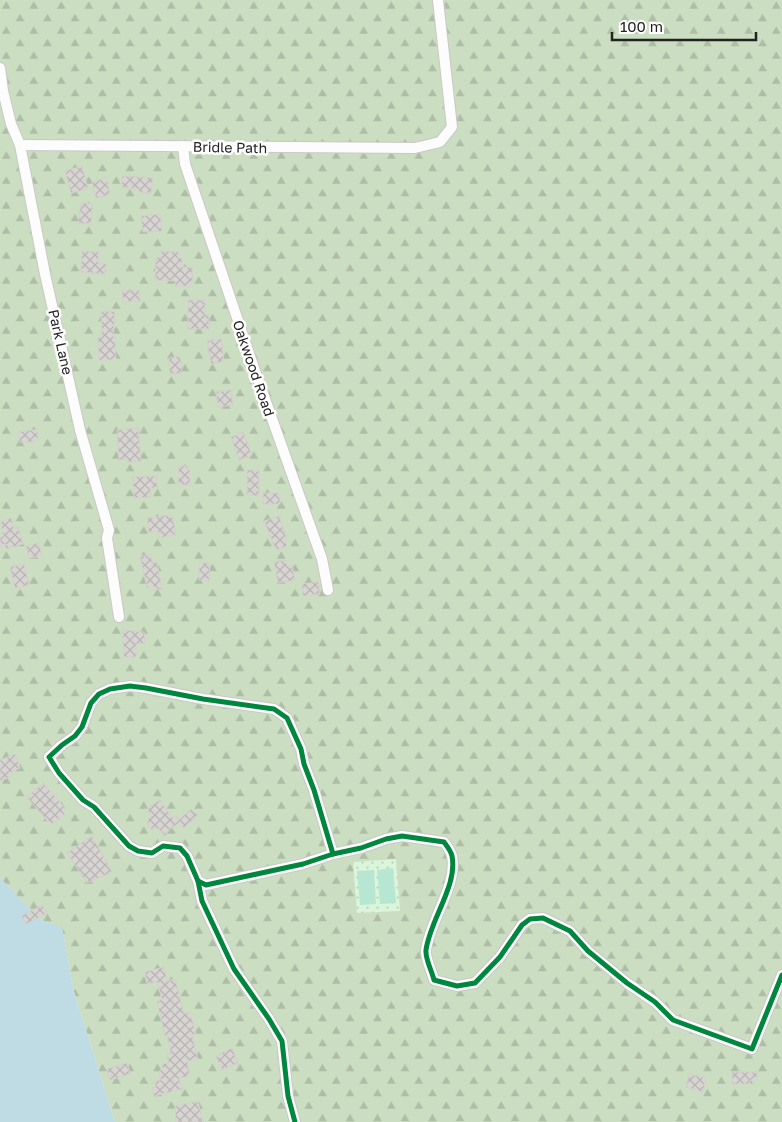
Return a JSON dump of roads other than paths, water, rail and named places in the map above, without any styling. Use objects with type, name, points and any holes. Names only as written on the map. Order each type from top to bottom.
[{"type":"street","name":"Bridle Path","points":[[20,145],[415,148],[440,142],[452,127],[438,0]]},
{"type":"street","name":"Park Lane","points":[[0,68],[11,124],[20,145],[45,274],[80,430],[109,530],[107,538],[119,617]]},
{"type":"street","name":"Oakwood Road","points":[[183,146],[185,164],[254,368],[322,559],[328,590]]},
{"type":"street","points":[[295,1122],[288,1096],[282,1040],[234,969],[202,902],[198,881],[187,856],[180,848],[163,846],[152,853],[138,851],[129,846],[94,806],[83,800],[49,757],[76,736],[82,727],[91,703],[99,694],[110,689],[130,686],[274,709],[287,718],[301,749],[304,764],[314,790],[333,854]]},
{"type":"street","points":[[198,881],[206,885],[303,864],[402,836],[444,842],[452,854],[453,872],[446,894],[434,920],[426,952],[434,980],[457,986],[475,983],[500,957],[522,925],[530,919],[543,918],[570,931],[588,951],[627,983],[655,1002],[673,1020],[752,1049],[782,975]]},
{"type":"water","points":[[0,878],[41,920],[62,927],[74,992],[115,1122],[0,1122]]}]
